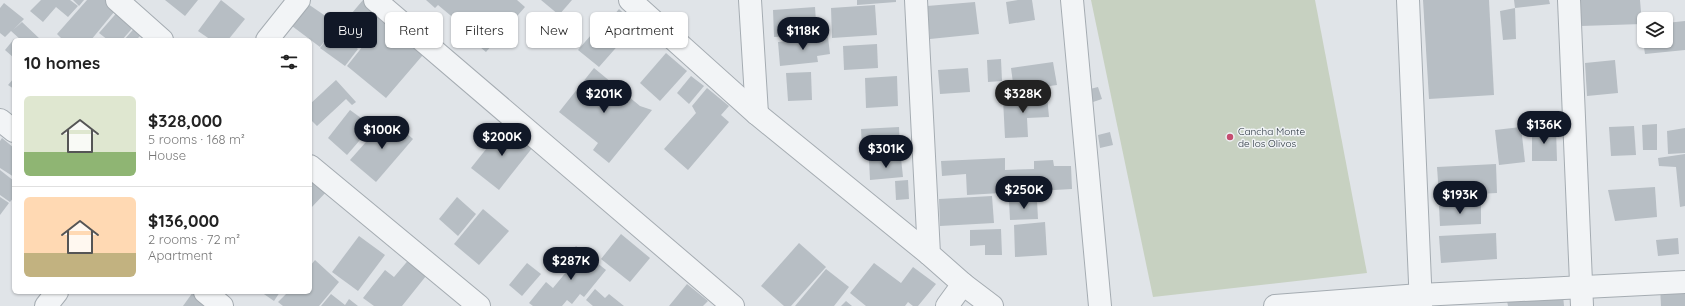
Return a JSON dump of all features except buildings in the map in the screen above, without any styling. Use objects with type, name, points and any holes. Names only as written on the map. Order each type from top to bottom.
[{"type":"street","points":[[117,0],[160,38]]},
{"type":"street","points":[[270,38],[299,0]]},
{"type":"street","points":[[375,0],[733,306]]},
{"type":"street","points":[[630,0],[757,114],[930,254],[963,284],[992,306]]},
{"type":"street","points":[[750,0],[757,114]]},
{"type":"street","points":[[916,0],[930,254]]},
{"type":"street","points":[[1072,0],[1100,306]]},
{"type":"street","points":[[1408,0],[1420,300]]},
{"type":"street","points":[[1569,0],[1581,297]]},
{"type":"street","points":[[0,120],[12,129]]},
{"type":"street","points":[[312,168],[480,306]]},
{"type":"street","points":[[1275,306],[1420,300],[1581,297],[1685,282]]},
{"type":"street","points":[[947,306],[963,284]]},
{"type":"street","points":[[46,306],[55,294]]},
{"type":"street","points":[[207,294],[222,306]]},
{"type":"green space","name":"Cancha Monte de los Olivos","points":[[1091,0],[1315,0],[1367,273],[1153,297]]},
{"type":"place","name":"Cancha Monte de los Olivos","points":[[1230,137]]}]
